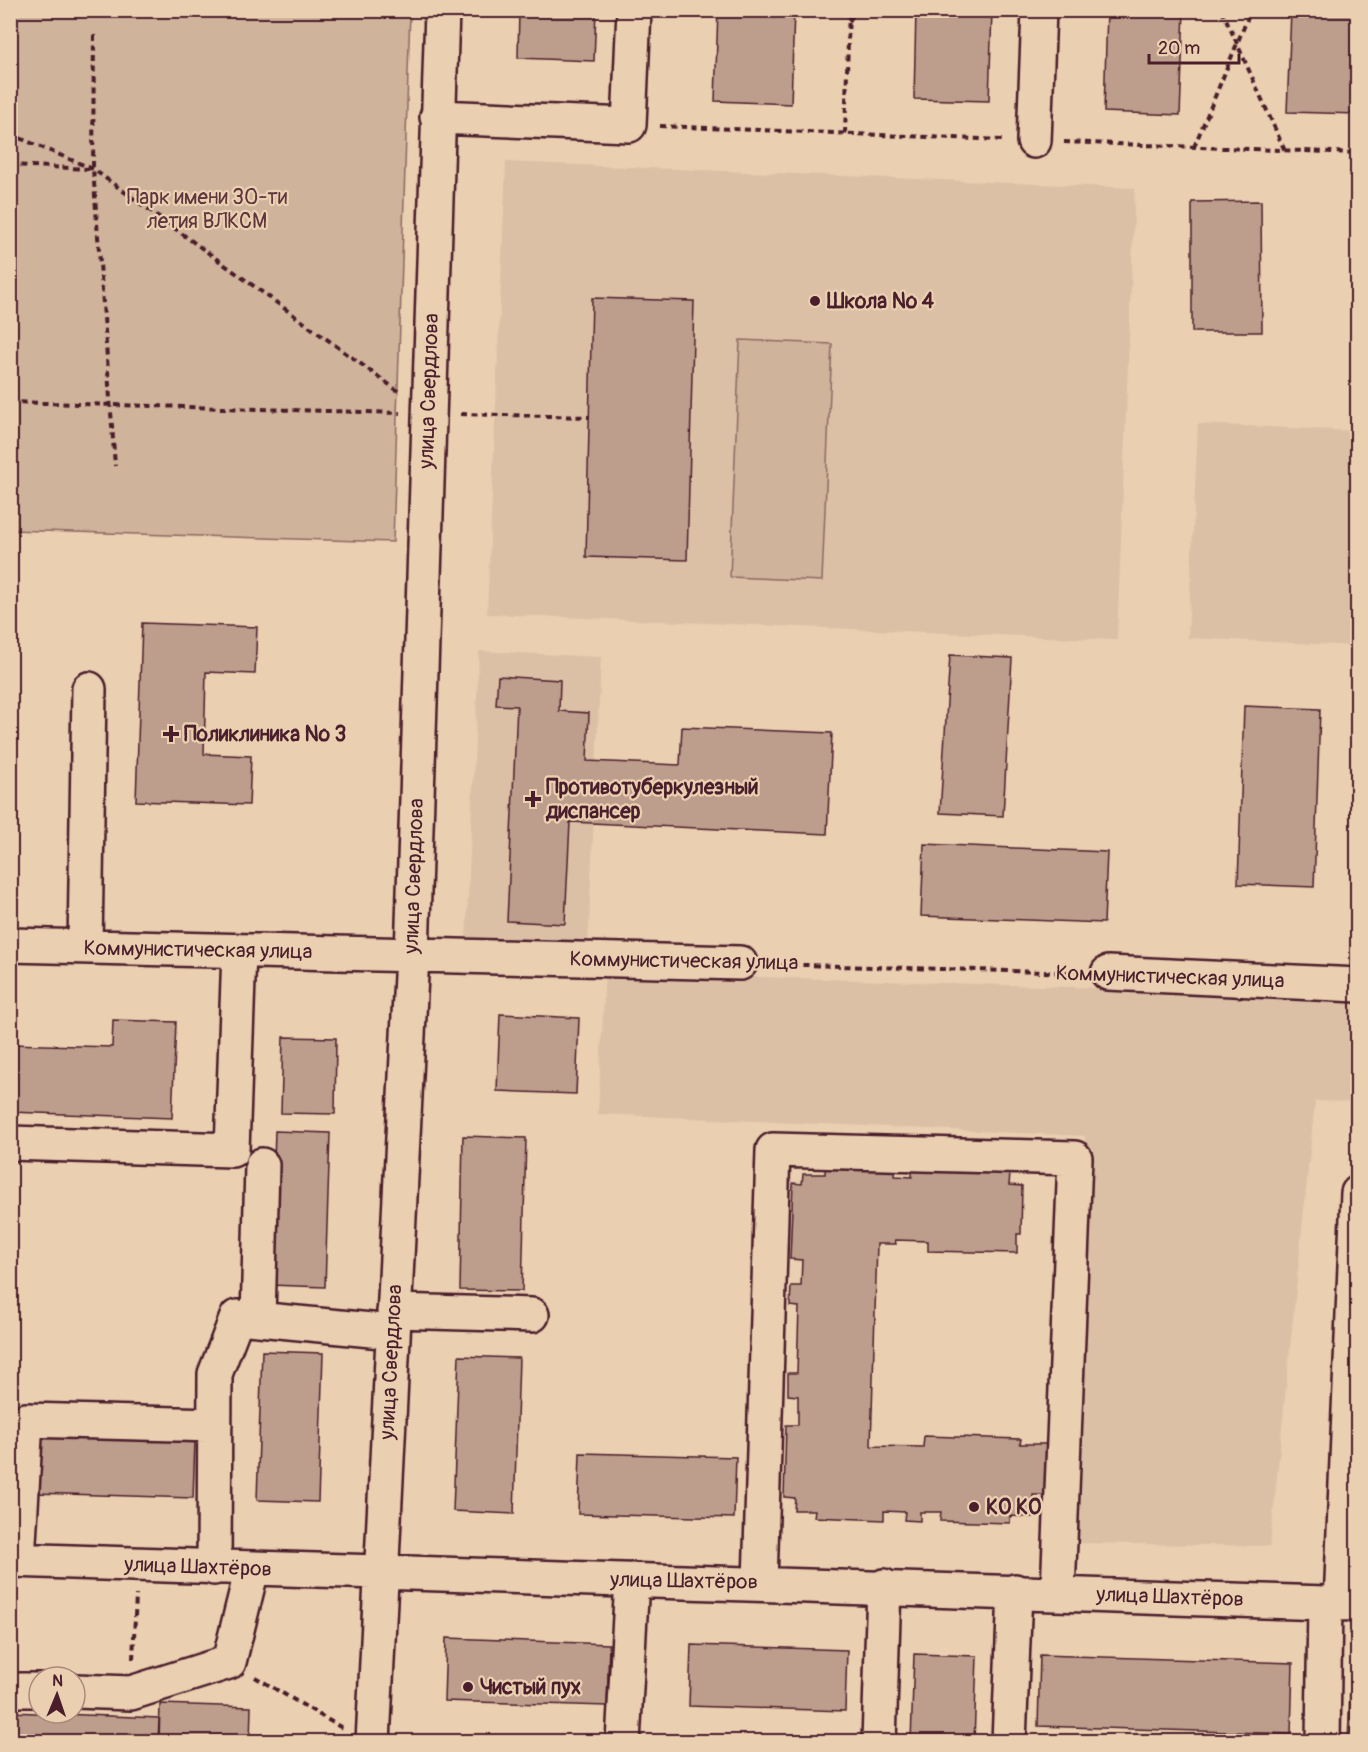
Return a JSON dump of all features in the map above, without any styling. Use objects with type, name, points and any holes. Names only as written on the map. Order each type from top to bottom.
[{"type":"street","name":"улица Свердлова","points":[[360,1736],[380,1574],[412,955],[442,10]]},
{"type":"street","points":[[437,117],[629,125],[634,10]]},
{"type":"street","points":[[1034,141],[1039,10]]},
{"type":"street","points":[[85,947],[88,689]]},
{"type":"street","name":"Коммунистическая улица","points":[[10,945],[740,963]]},
{"type":"street","points":[[10,1143],[232,1150],[239,951]]},
{"type":"street","name":"Коммунистическая улица","points":[[1108,974],[1358,985]]},
{"type":"street","points":[[760,1583],[773,1150],[1075,1158],[1058,1593]]},
{"type":"street","points":[[258,1319],[262,1165]]},
{"type":"street","points":[[1323,1742],[1341,1604],[1358,1193]]},
{"type":"street","points":[[214,1568],[215,1374],[237,1317],[393,1321],[532,1315]]},
{"type":"street","points":[[14,1560],[26,1420],[215,1425]]},
{"type":"street","name":"улица Шахтёров","points":[[14,1560],[380,1574],[884,1586],[1341,1604]]},
{"type":"street","points":[[87,1692],[131,1693],[229,1662],[252,1569]]},
{"type":"street","points":[[623,1742],[632,1580]]},
{"type":"street","points":[[879,1742],[884,1586]]},
{"type":"street","points":[[1009,1742],[1015,1591]]},
{"type":"street","points":[[10,1690],[27,1690]]},
{"type":"path","points":[[844,134],[849,10]]},
{"type":"path","points":[[849,22],[857,10]]},
{"type":"path","points":[[1222,10],[1285,151]]},
{"type":"path","points":[[1194,147],[1238,46],[1251,10]]},
{"type":"path","points":[[94,35],[93,169],[115,466]]},
{"type":"path","points":[[629,125],[1358,153]]},
{"type":"path","points":[[10,134],[93,169],[429,413]]},
{"type":"path","points":[[10,165],[93,169]]},
{"type":"path","points":[[10,402],[589,417]]},
{"type":"path","name":"Коммунистическая улица","points":[[740,963],[1108,974]]},
{"type":"path","points":[[131,1693],[137,1565]]},
{"type":"path","points":[[229,1662],[360,1736]]},
{"type":"shaded area","name":"Школа № 4","points":[[506,162],[1135,188],[1117,640],[487,614]]},
{"type":"shaded area","points":[[1198,424],[1357,431],[1357,646],[1188,638]]},
{"type":"shaded area","name":"Противотуберкулезный диспансер","points":[[479,651],[601,657],[588,947],[466,941]]},
{"type":"shaded area","points":[[605,972],[1357,996],[1357,1102],[1315,1101],[1270,1546],[1071,1543],[1085,1136],[598,1114]]},
{"type":"green space","name":"Парк имени 30-ти летия ВЛКСМ","points":[[11,10],[410,11],[393,542],[11,530]]},
{"type":"green space","points":[[740,340],[832,344],[822,581],[730,577]]},
{"type":"building","points":[[519,10],[596,10],[594,61],[518,58]]},
{"type":"building","points":[[718,10],[794,10],[791,104],[715,101]]},
{"type":"building","points":[[916,10],[992,10],[989,101],[914,99]]},
{"type":"building","points":[[1107,10],[1184,10],[1180,115],[1104,112]]},
{"type":"building","points":[[1291,10],[1358,10],[1358,114],[1287,112]]},
{"type":"building","points":[[1261,201],[1262,332],[1192,332],[1192,202]]},
{"type":"building","points":[[592,298],[694,301],[687,560],[586,557]]},
{"type":"building","name":"Поликлиника № 3","points":[[142,623],[257,627],[255,674],[206,672],[204,754],[251,756],[249,805],[136,801]]},
{"type":"building","points":[[950,655],[1012,658],[1003,816],[940,813]]},
{"type":"building","points":[[498,676],[560,680],[559,711],[589,713],[587,761],[680,765],[682,727],[832,733],[827,834],[570,822],[565,924],[507,921],[517,706],[496,705]]},
{"type":"building","points":[[1244,706],[1320,709],[1314,887],[1238,884]]},
{"type":"building","points":[[924,844],[1107,852],[1104,923],[921,916]]},
{"type":"building","points":[[500,1014],[579,1018],[576,1094],[497,1091]]},
{"type":"building","points":[[113,1020],[176,1022],[172,1118],[10,1112],[10,1044],[112,1047]]},
{"type":"building","points":[[283,1037],[336,1038],[335,1114],[281,1113]]},
{"type":"building","points":[[275,1131],[330,1133],[325,1287],[270,1285]]},
{"type":"building","points":[[463,1136],[526,1138],[522,1291],[460,1290]]},
{"type":"building","points":[[825,1166],[896,1168],[895,1176],[912,1177],[912,1170],[1010,1173],[1009,1185],[1022,1186],[1021,1234],[1017,1234],[1017,1253],[928,1251],[928,1241],[895,1240],[896,1244],[877,1244],[871,1446],[923,1447],[924,1436],[1021,1439],[1020,1444],[1046,1444],[1045,1495],[1033,1495],[1032,1517],[1010,1516],[1010,1523],[940,1521],[941,1512],[920,1512],[920,1521],[904,1520],[905,1512],[884,1511],[884,1520],[814,1517],[815,1510],[794,1510],[795,1498],[784,1497],[786,1425],[798,1425],[798,1396],[788,1395],[788,1373],[797,1373],[799,1307],[790,1306],[791,1286],[801,1286],[802,1260],[790,1259],[793,1183],[802,1184],[803,1174],[825,1174]]},
{"type":"building","points":[[262,1351],[323,1353],[318,1502],[257,1500]]},
{"type":"building","points":[[459,1356],[519,1358],[514,1514],[453,1511]]},
{"type":"building","points":[[38,1434],[195,1440],[193,1498],[35,1493]]},
{"type":"building","points":[[580,1453],[736,1457],[734,1518],[578,1514]]},
{"type":"building","points":[[446,1638],[609,1644],[607,1706],[444,1701]]},
{"type":"building","points":[[691,1645],[847,1650],[845,1711],[689,1706]]},
{"type":"building","points":[[914,1654],[977,1656],[974,1742],[911,1742]]},
{"type":"building","points":[[1040,1655],[1293,1663],[1291,1734],[1038,1726]]},
{"type":"building","points":[[1351,1670],[1358,1670],[1358,1742],[1348,1742]]},
{"type":"building","points":[[160,1704],[251,1707],[250,1742],[159,1742]]},
{"type":"building","points":[[10,1712],[27,1713],[27,1725],[87,1725],[87,1715],[159,1718],[158,1742],[10,1742]]},
{"type":"place","name":"Школа № 4","points":[[815,301]]},
{"type":"place","name":"Поликлиника № 3","points":[[171,734]]},
{"type":"place","name":"Противотуберкулезный диспансер","points":[[533,799]]},
{"type":"place","name":"КО КО","points":[[974,1507]]},
{"type":"place","name":"Чистый пух","points":[[468,1687]]}]
